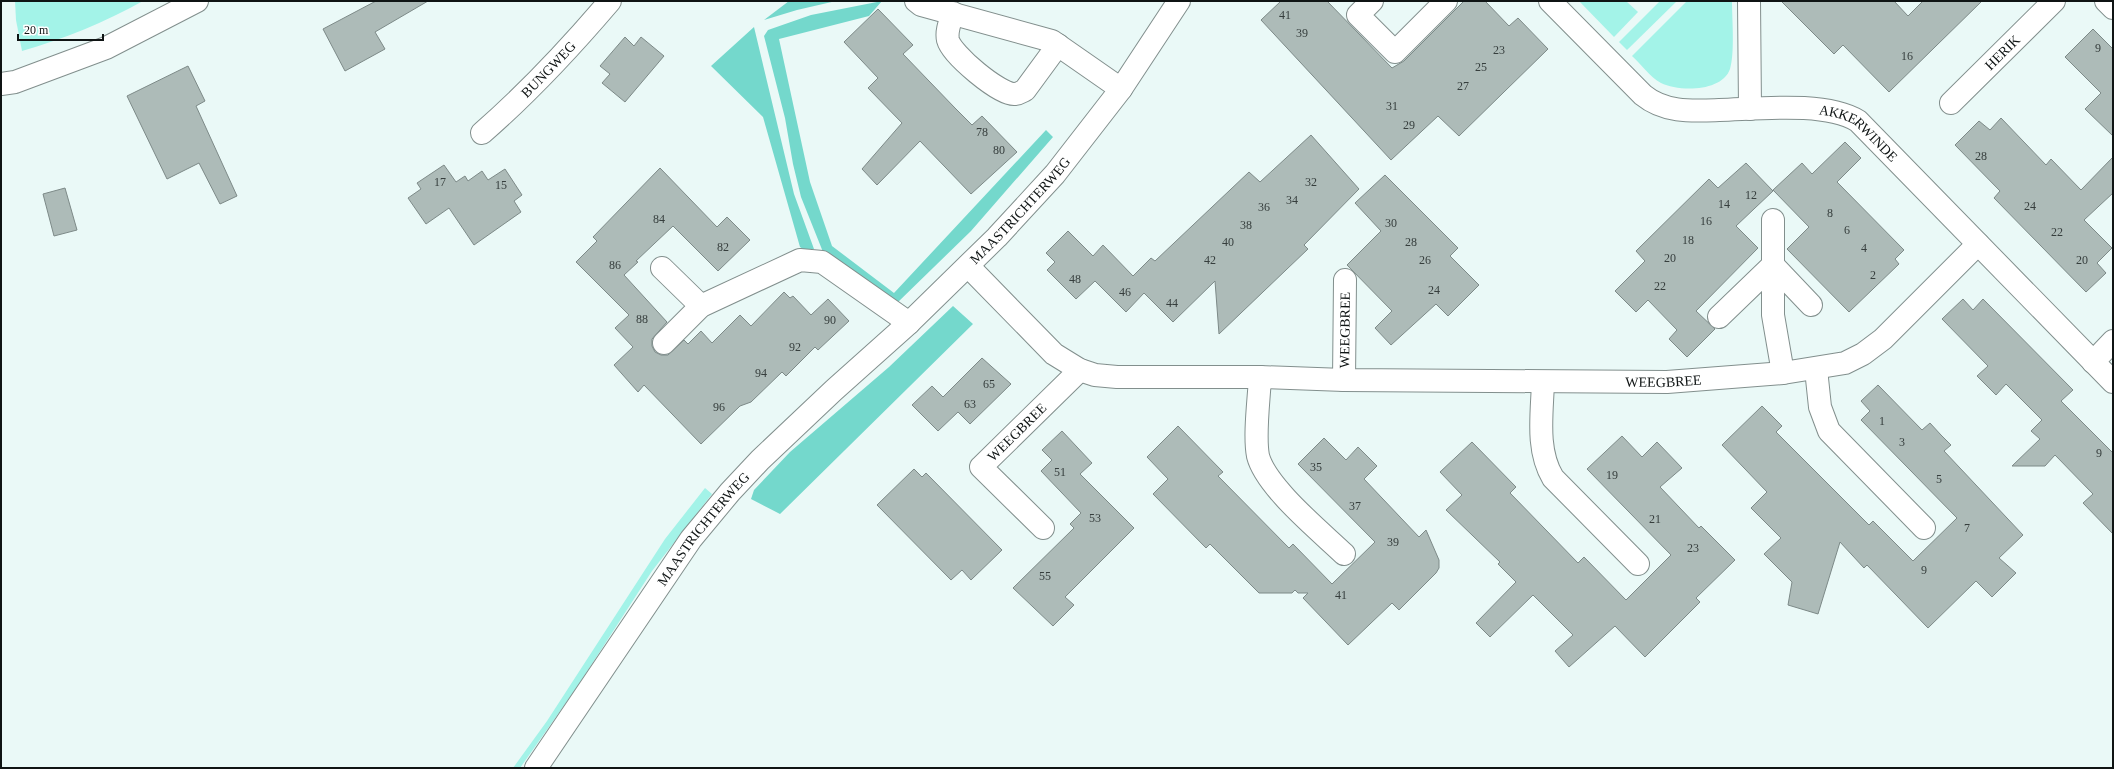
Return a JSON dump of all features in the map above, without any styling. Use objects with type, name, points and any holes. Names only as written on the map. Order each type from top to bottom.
[{"type":"street","points":[[8,83],[106,48],[197,1]]},
{"type":"street","name":"BUNGWEG","points":[[482,133],[523,97],[560,59],[610,1]]},
{"type":"street","points":[[916,1],[920,5],[953,13],[1058,45],[1121,89]]},
{"type":"street","name":"MAASTRICHTERWEG","points":[[536,768],[691,539],[730,492],[760,460],[834,390],[909,324],[968,266],[1055,174],[1121,89],[1179,1]]},
{"type":"street","points":[[1372,1],[1358,15],[1395,52],[1446,1]]},
{"type":"street","name":"AKKERWINDE","points":[[1550,1],[1650,101],[1664,107],[1690,111],[1823,109],[1846,114],[1858,121],[2113,382]]},
{"type":"street","points":[[1749,1],[1750,109]]},
{"type":"street","name":"HERIK","points":[[1950,103],[2054,1]]},
{"type":"street","points":[[2106,1],[2113,8]]},
{"type":"street","points":[[953,13],[948,27],[948,41],[956,54],[996,87],[1006,93],[1020,93],[1025,90],[1058,45]]},
{"type":"street","points":[[1773,220],[1773,315],[1783,373]]},
{"type":"street","name":"WEEGBREE","points":[[968,266],[1038,340],[1054,354],[1080,370],[1095,375],[1117,377],[1260,377],[1344,380],[1667,382],[1783,373],[1845,363],[1863,354],[1883,339],[1978,244]]},
{"type":"street","points":[[664,343],[701,306],[800,260],[811,259],[822,262],[909,324]]},
{"type":"street","points":[[1719,317],[1773,266]]},
{"type":"street","points":[[1773,266],[1811,305]]},
{"type":"street","points":[[662,268],[701,306]]},
{"type":"street","name":"WEEGBREE","points":[[1344,380],[1345,280]]},
{"type":"street","points":[[1747,290],[1773,315]]},
{"type":"street","points":[[2093,362],[2113,341]]},
{"type":"street","points":[[1816,368],[1820,407],[1829,431],[1924,528]]},
{"type":"street","name":"WEEGBREE","points":[[1044,528],[981,467],[1080,370]]},
{"type":"street","points":[[1260,377],[1257,442],[1258,456],[1264,471],[1274,486],[1344,554]]},
{"type":"street","points":[[1543,382],[1542,451],[1545,466],[1553,478],[1638,564]]},
{"type":"green space","points":[[15,1],[143,1],[84,29],[22,51],[16,20]]},
{"type":"green space","points":[[1579,1],[1626,1],[1638,12],[1614,37]]},
{"type":"green space","points":[[1660,1],[1677,1],[1627,50],[1619,42]]},
{"type":"green space","points":[[1687,1],[1732,1],[1733,45],[1732,62],[1725,77],[1709,86],[1689,89],[1678,88],[1661,83],[1649,74],[1632,56]]},
{"type":"green space","points":[[705,488],[712,494],[652,571],[577,687],[520,768],[513,768],[547,721],[665,539]]},
{"type":"shaded area","points":[[789,1],[836,1],[797,10],[764,20]]},
{"type":"shaded area","points":[[882,1],[869,16],[779,39],[810,182],[832,246],[894,293],[1046,130],[1053,137],[971,231],[896,304],[823,252],[801,197],[793,164],[785,118],[764,36],[768,30],[811,15]]},
{"type":"shaded area","points":[[754,27],[794,194],[814,249],[803,249],[800,247],[763,117],[711,66]]},
{"type":"shaded area","points":[[953,306],[973,324],[780,514],[751,499],[754,490],[790,452],[889,367]]},
{"type":"building","points":[[376,1],[428,1],[375,32],[385,49],[345,71],[323,29]]},
{"type":"building","points":[[1281,1],[1327,1],[1392,68],[1404,61],[1464,1],[1485,1],[1509,26],[1518,18],[1548,49],[1459,136],[1438,116],[1391,160],[1261,20]]},
{"type":"building","points":[[1781,1],[1894,1],[1908,16],[1923,1],[1982,1],[1889,92],[1843,45],[1834,54]]},
{"type":"building","points":[[878,9],[913,45],[903,54],[955,108],[972,125],[982,116],[1017,152],[971,194],[920,141],[877,185],[862,169],[902,123],[868,88],[878,78],[844,42]]},
{"type":"building","points":[[2093,29],[2113,49],[2113,136],[2085,109],[2101,93],[2065,57]]},
{"type":"building","points":[[625,37],[634,46],[641,37],[664,56],[625,102],[602,83],[610,74],[600,66]]},
{"type":"building","points":[[188,66],[205,101],[196,106],[237,196],[220,204],[199,163],[167,179],[127,96]]},
{"type":"building","points":[[2001,118],[2046,165],[2051,159],[2081,190],[2113,157],[2113,193],[2084,220],[2112,248],[2097,263],[2106,273],[2086,292],[1994,198],[2000,191],[1955,145],[1979,121],[1990,130]]},
{"type":"building","points":[[1311,135],[1359,189],[1304,245],[1308,249],[1219,334],[1215,281],[1173,322],[1144,293],[1126,312],[1095,281],[1076,299],[1047,270],[1055,262],[1046,253],[1068,231],[1093,256],[1103,245],[1133,276],[1151,258],[1155,261],[1249,172],[1260,182]]},
{"type":"building","points":[[1845,142],[1861,158],[1837,182],[1904,250],[1895,259],[1899,264],[1849,312],[1787,249],[1809,227],[1773,190],[1802,163],[1812,174]]},
{"type":"building","points":[[1746,163],[1773,191],[1736,226],[1758,248],[1696,311],[1715,329],[1687,357],[1669,339],[1677,330],[1648,300],[1636,312],[1615,291],[1645,261],[1636,251],[1709,179],[1718,188]]},
{"type":"building","points":[[444,165],[456,182],[465,176],[468,181],[482,171],[488,180],[505,169],[522,195],[514,201],[521,212],[474,245],[449,208],[426,224],[408,198],[421,189],[417,183]]},
{"type":"building","points":[[660,168],[717,227],[727,217],[750,240],[718,271],[673,226],[636,261],[638,262],[624,275],[667,322],[652,339],[652,346],[655,352],[661,355],[668,355],[684,340],[688,344],[701,331],[712,343],[740,315],[751,326],[784,292],[790,298],[793,296],[811,315],[828,299],[849,321],[818,350],[815,347],[786,376],[782,372],[751,402],[740,406],[701,444],[644,385],[638,392],[614,365],[633,347],[615,328],[629,315],[576,262],[597,241],[593,237]]},
{"type":"building","points":[[1385,175],[1458,248],[1450,256],[1479,285],[1448,316],[1436,304],[1391,345],[1375,328],[1392,311],[1347,265],[1381,231],[1355,203]]},
{"type":"building","points":[[65,188],[77,230],[54,236],[43,194]]},
{"type":"building","points":[[1963,299],[1973,310],[1983,299],[2073,390],[2061,401],[2113,453],[2113,534],[2083,503],[2093,494],[2055,455],[2045,466],[2012,466],[2040,439],[2031,431],[2042,420],[2006,384],[1996,395],[1977,376],[1988,366],[1942,319]]},
{"type":"building","points":[[982,358],[1011,384],[970,424],[958,412],[938,431],[912,405],[932,386],[943,397]]},
{"type":"building","points":[[1878,385],[1922,430],[1930,423],[1951,445],[1944,451],[2023,535],[1999,558],[2016,573],[1992,597],[1976,581],[1928,628],[1867,565],[1864,568],[1840,542],[1818,614],[1788,605],[1792,582],[1764,554],[1781,538],[1751,508],[1767,492],[1722,445],[1762,406],[1782,426],[1776,432],[1869,525],[1873,521],[1913,561],[1957,518],[1861,420],[1870,411],[1861,401]]},
{"type":"building","points":[[1178,426],[1223,472],[1218,476],[1289,548],[1293,544],[1332,584],[1375,542],[1298,464],[1324,438],[1346,460],[1358,447],[1377,466],[1364,479],[1419,537],[1426,530],[1439,560],[1439,568],[1436,573],[1399,610],[1392,603],[1348,645],[1303,598],[1308,593],[1298,593],[1295,590],[1292,593],[1259,593],[1210,544],[1206,548],[1153,494],[1168,479],[1147,457]]},
{"type":"building","points":[[1062,431],[1092,463],[1080,474],[1134,528],[1065,597],[1074,605],[1053,626],[1013,588],[1074,528],[1070,524],[1081,513],[1041,471],[1052,460],[1042,450]]},
{"type":"building","points":[[1622,436],[1642,457],[1657,442],[1682,468],[1660,487],[1699,528],[1701,526],[1735,560],[1696,598],[1700,602],[1645,657],[1615,626],[1569,667],[1555,651],[1573,635],[1533,595],[1490,637],[1476,623],[1516,582],[1498,564],[1500,562],[1446,510],[1462,495],[1440,472],[1472,442],[1516,487],[1510,493],[1578,563],[1584,557],[1626,600],[1671,555],[1587,469]]},
{"type":"building","points":[[914,469],[922,477],[926,473],[1002,550],[971,580],[962,570],[951,580],[877,505]]}]
